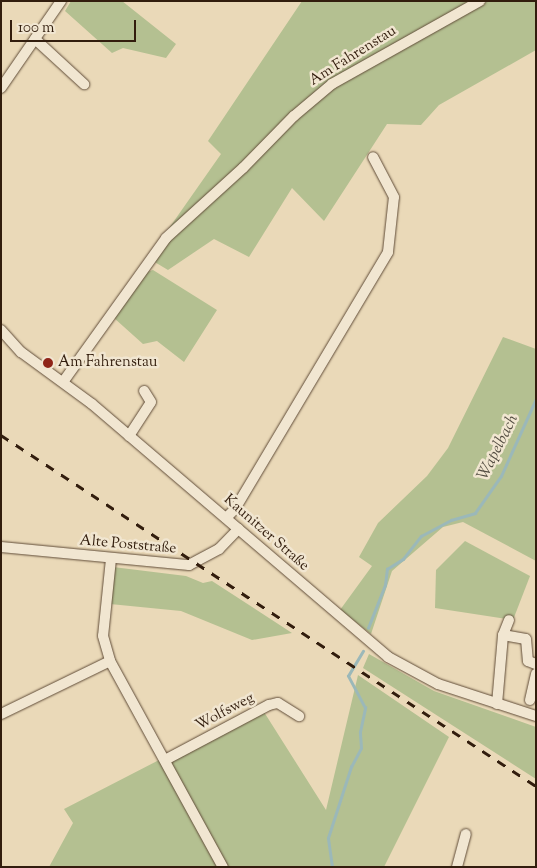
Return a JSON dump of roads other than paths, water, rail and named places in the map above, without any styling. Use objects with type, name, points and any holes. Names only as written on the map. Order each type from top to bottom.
[{"type":"street","points":[[1,88],[61,1]]},
{"type":"street","name":"Am Fahrenstau","points":[[63,382],[166,238],[312,99],[414,36],[480,1]]},
{"type":"street","points":[[35,39],[84,84]]},
{"type":"street","points":[[226,518],[235,509],[388,252],[394,197],[373,157]]},
{"type":"street","name":"Kaunitzer Straße","points":[[1,330],[22,352],[63,382],[129,436],[388,657],[438,684],[536,716]]},
{"type":"street","points":[[129,436],[151,402],[144,391]]},
{"type":"street","name":"Alte Poststraße","points":[[1,547],[110,559],[189,565],[215,553],[238,529]]},
{"type":"street","points":[[110,559],[103,636],[110,661],[223,867]]},
{"type":"street","points":[[496,704],[502,635],[509,620]]},
{"type":"street","points":[[502,635],[526,639],[528,661],[536,664]]},
{"type":"street","points":[[1,714],[110,661]]},
{"type":"street","points":[[530,700],[536,674]]},
{"type":"street","name":"Wolfsweg","points":[[165,760],[269,705],[278,703],[299,716]]},
{"type":"street","points":[[457,867],[466,834]]},
{"type":"waterway","name":"Wapelbach","points":[[368,628],[385,585],[387,569],[403,559],[421,536],[451,520],[475,513],[501,476],[536,399]]},
{"type":"waterway","name":"Wapelbach","points":[[332,867],[328,838],[351,767],[361,748],[360,732],[365,708],[348,676],[363,651]]},
{"type":"railway","points":[[1,435],[536,786]]},
{"type":"place","name":"Am Fahrenstau","points":[[48,363]]}]
